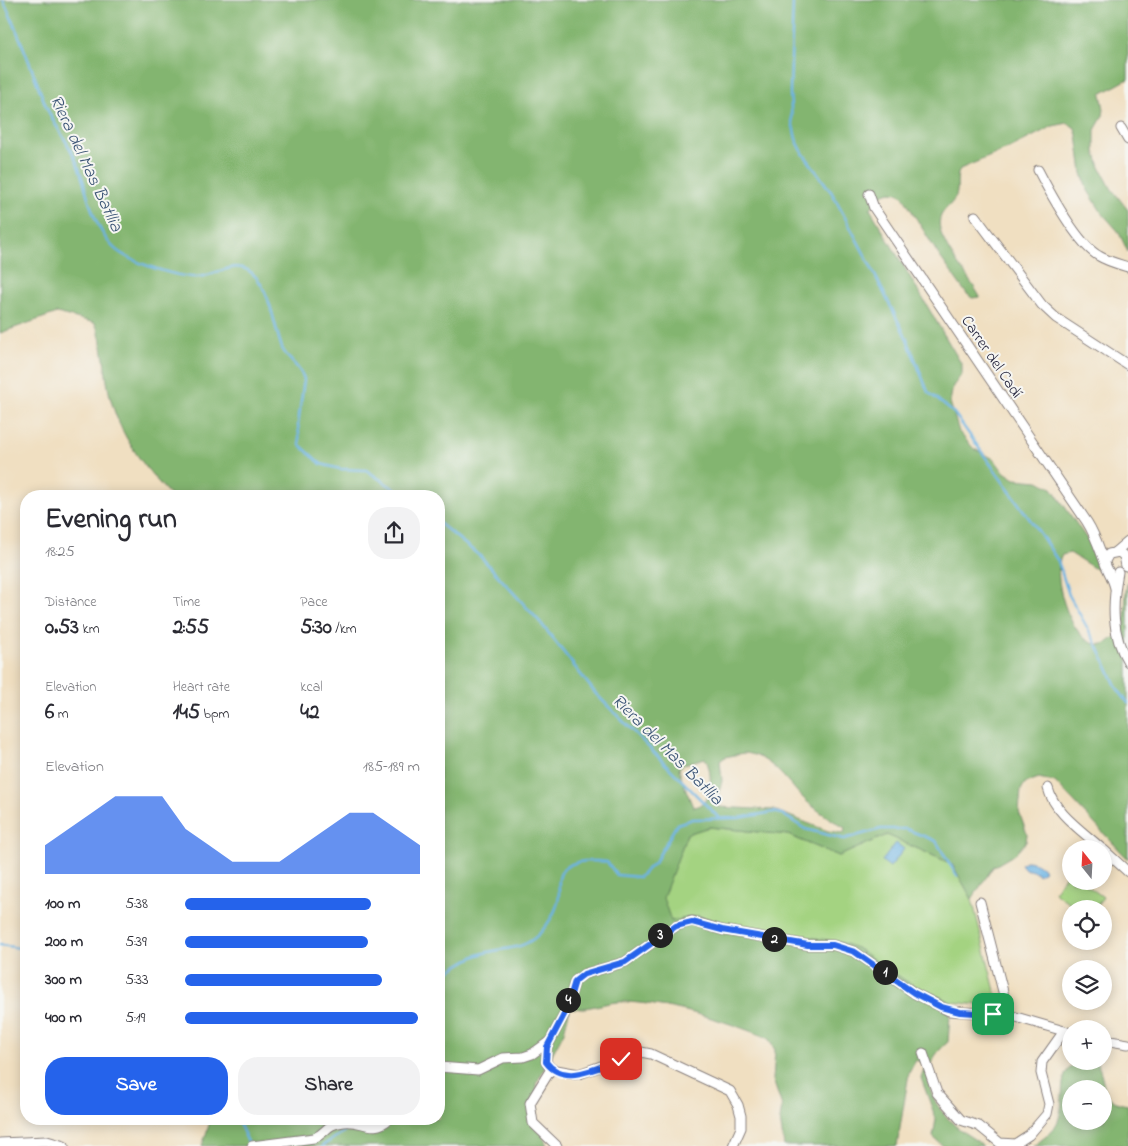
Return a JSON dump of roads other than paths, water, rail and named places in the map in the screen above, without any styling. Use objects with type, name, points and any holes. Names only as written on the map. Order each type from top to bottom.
[{"type":"street","points":[[1121,128],[1128,140]]},
{"type":"street","points":[[1038,170],[1051,195],[1087,248],[1099,256],[1128,267]]},
{"type":"street","name":"Carrer del Cadí","points":[[869,194],[879,216],[1095,534],[1103,545],[1124,556],[1127,563]]},
{"type":"street","points":[[975,216],[1042,305],[1056,318],[1128,364]]},
{"type":"street","name":"Carrer del Cadí","points":[[1095,534],[1111,568]]},
{"type":"street","points":[[1128,541],[1107,556],[1115,588],[1113,620],[1117,639],[1128,662]]},
{"type":"street","points":[[1111,568],[1127,563]]},
{"type":"street","points":[[1048,788],[1050,797],[1061,812],[1092,840]]},
{"type":"street","points":[[1112,858],[1128,872]]},
{"type":"street","points":[[980,902],[1009,1015]]},
{"type":"street","points":[[733,1146],[741,1128],[741,1116],[738,1105],[730,1091],[650,1054],[641,1052],[579,1074],[551,1069],[546,1062],[550,1041],[566,1011],[575,981],[584,974],[625,962],[676,926],[692,922],[722,930],[808,945],[833,945],[855,952],[914,993],[941,1007],[960,1012],[1009,1015],[1062,1030]]},
{"type":"street","points":[[923,1053],[937,1093],[961,1120],[978,1126],[1000,1143],[1015,1144],[1029,1135],[1047,1114],[1049,1104],[1041,1073],[1042,1062],[1062,1039]]},
{"type":"street","points":[[445,1067],[478,1070],[503,1058],[523,1057],[532,1054],[550,1041]]},
{"type":"street","points":[[1112,1041],[1128,1044]]},
{"type":"street","points":[[551,1069],[530,1102],[533,1122],[557,1146]]},
{"type":"street","points":[[252,1146],[314,1138],[320,1135],[329,1125]]},
{"type":"street","points":[[0,1143],[47,1141],[64,1146]]},
{"type":"water","points":[[896,843],[904,849],[890,867],[882,861]]},
{"type":"water","points":[[1025,861],[1036,863],[1045,871],[1038,875],[1036,872],[1025,869],[1021,864]]},
{"type":"waterway","name":"Riera del Mas Batllia","points":[[3,0],[49,113],[77,163],[99,227],[112,246],[119,252],[139,262],[176,274],[196,277],[234,267],[249,271],[256,277],[261,284],[272,311],[282,348],[300,370],[304,379],[298,424],[300,445],[321,464],[340,469],[366,470],[396,490]]},
{"type":"waterway","points":[[793,0],[790,93],[792,121],[796,139],[803,153],[832,193],[865,255],[907,339],[928,392],[954,413],[1058,561],[1069,595],[1098,647],[1117,688],[1128,703]]},
{"type":"waterway","name":"Riera del Mas Batllia","points":[[445,528],[481,557],[540,622],[596,694],[719,818]]},
{"type":"waterway","points":[[445,974],[478,955],[519,946],[534,939],[541,932],[555,910],[559,899],[561,872],[571,864],[585,861],[607,862],[617,875],[639,877],[655,862],[677,824],[692,819],[738,818],[774,812],[782,814],[805,829],[844,839],[881,829],[906,829],[936,841],[957,876]]},
{"type":"waterway","points":[[0,945],[20,948]]},
{"type":"waterway","points":[[240,1125],[249,1144]]},
{"type":"waterway","points":[[322,1146],[342,1133],[350,1125]]}]
